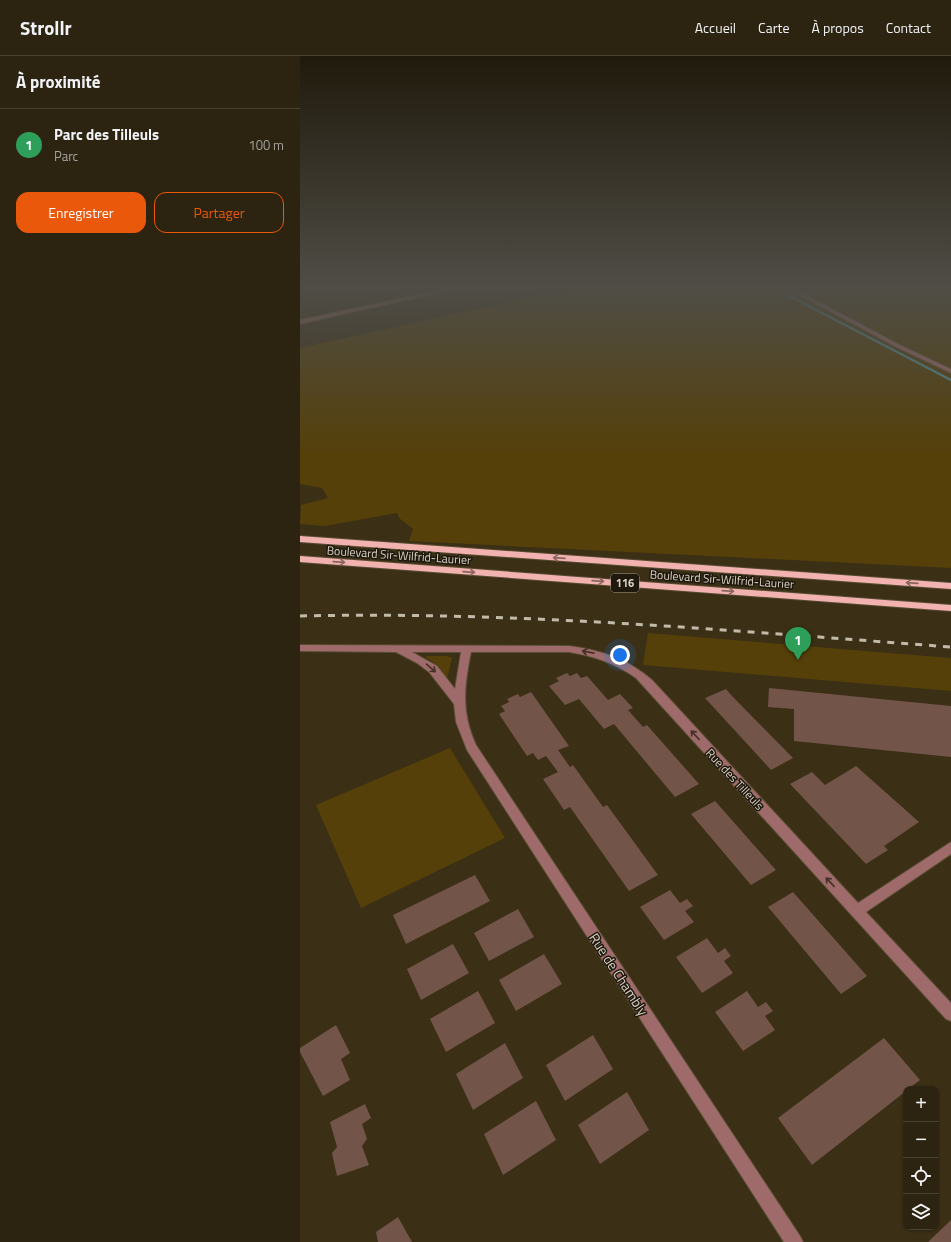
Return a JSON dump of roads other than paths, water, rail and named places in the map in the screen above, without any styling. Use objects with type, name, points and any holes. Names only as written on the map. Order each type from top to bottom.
[{"type":"main road","name":"Boulevard Sir-Wilfrid-Laurier","points":[[300,539],[951,586]]},
{"type":"main road","name":"Boulevard Sir-Wilfrid-Laurier","points":[[300,559],[951,608]]},
{"type":"street","points":[[894,343],[951,371]]},
{"type":"street","points":[[300,648],[467,648]]},
{"type":"street","points":[[398,648],[433,669],[458,700]]},
{"type":"street","name":"Rue de Chambly","points":[[467,648],[458,700],[459,716],[471,747],[794,1242]]},
{"type":"street","name":"Rue des Tilleuls","points":[[467,648],[577,650],[609,658],[630,668],[648,683],[951,1014]]},
{"type":"street","points":[[857,911],[951,847]]},
{"type":"waterway","points":[[880,343],[951,380]]},
{"type":"railway","points":[[300,616],[463,616],[544,619],[707,629],[951,647]]},
{"type":"place","name":"Parc des Tilleuls","points":[[798,660]]}]
